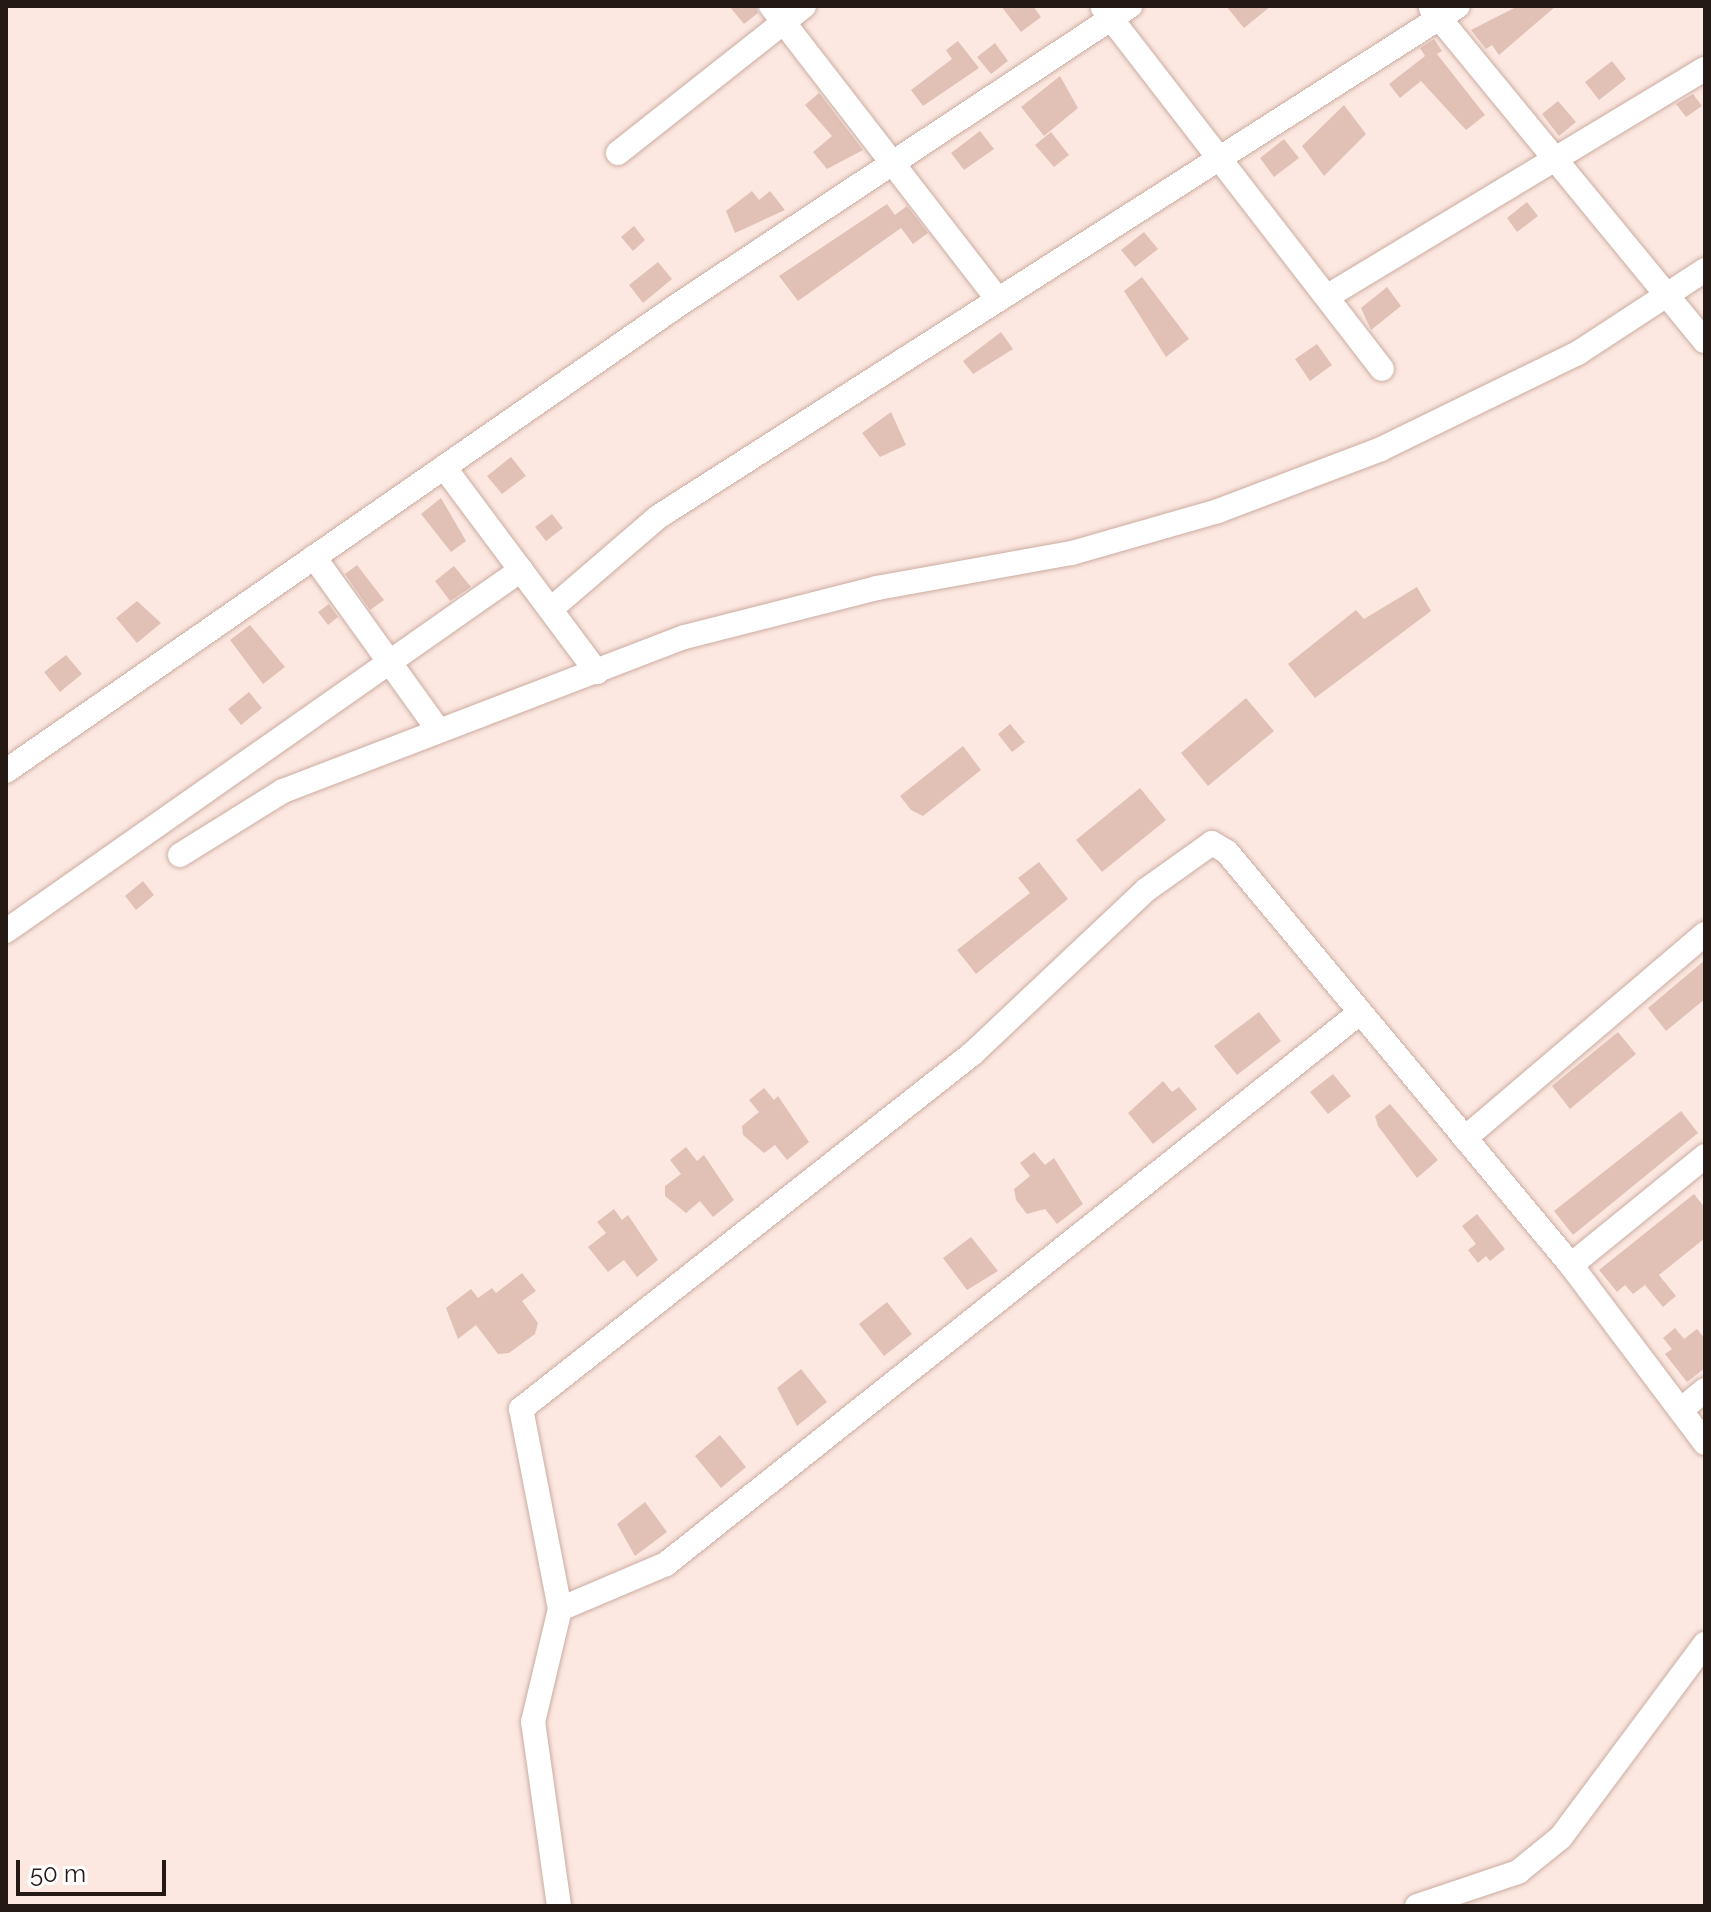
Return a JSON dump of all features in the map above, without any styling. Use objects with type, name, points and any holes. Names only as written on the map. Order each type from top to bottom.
[{"type":"street","points":[[618,153],[776,14],[804,6]]},
{"type":"street","points":[[11,758],[314,557],[1114,10],[1382,369]]},
{"type":"street","points":[[551,609],[658,517],[1442,10],[1554,160],[1705,341]]},
{"type":"street","points":[[776,14],[997,298]]},
{"type":"street","points":[[1328,296],[1705,69]]},
{"type":"street","points":[[180,855],[283,791],[436,727],[597,672],[685,637],[877,588],[1072,553],[1218,511],[1381,449],[1578,353],[1705,270]]},
{"type":"street","points":[[444,467],[597,672]]},
{"type":"street","points":[[314,557],[436,727]]},
{"type":"street","points":[[6,931],[198,790],[390,666],[521,570]]},
{"type":"street","points":[[559,1906],[533,1722],[560,1609],[521,1409],[972,1054],[1146,890],[1212,843],[1227,852],[1357,1015],[1571,1265],[1705,1443]]},
{"type":"street","points":[[1465,1138],[1705,934]]},
{"type":"street","points":[[560,1609],[666,1564],[1357,1015]]},
{"type":"street","points":[[1571,1265],[1705,1156]]},
{"type":"street","points":[[1681,1410],[1705,1390]]},
{"type":"street","points":[[1417,1906],[1518,1872],[1561,1837],[1705,1644]]},
{"type":"building","points":[[729,6],[756,6],[758,13],[744,24]]},
{"type":"building","points":[[1001,6],[1033,6],[1041,17],[1021,32]]},
{"type":"building","points":[[1226,6],[1271,6],[1244,28]]},
{"type":"building","points":[[1518,6],[1556,6],[1499,55],[1492,45],[1486,49],[1471,30]]},
{"type":"building","points":[[1434,39],[1442,51],[1437,54],[1485,115],[1466,130],[1421,81],[1400,98],[1389,84],[1425,56],[1420,48]]},
{"type":"building","points":[[958,41],[979,68],[923,106],[911,90],[952,59],[946,50]]},
{"type":"building","points":[[995,43],[1008,61],[991,74],[977,57]]},
{"type":"building","points":[[1612,61],[1626,79],[1599,100],[1585,82]]},
{"type":"building","points":[[1060,76],[1078,108],[1044,136],[1021,107]]},
{"type":"building","points":[[819,93],[863,150],[827,169],[813,152],[832,136],[805,105]]},
{"type":"building","points":[[1693,94],[1702,106],[1686,117],[1676,104]]},
{"type":"building","points":[[1558,101],[1576,122],[1559,136],[1542,114]]},
{"type":"building","points":[[1344,105],[1366,134],[1324,176],[1302,146]]},
{"type":"building","points":[[980,131],[994,149],[964,170],[951,153]]},
{"type":"building","points":[[1051,132],[1069,155],[1054,167],[1035,145]]},
{"type":"building","points":[[1284,139],[1299,158],[1274,177],[1260,158]]},
{"type":"building","points":[[752,191],[759,200],[770,191],[785,210],[735,233],[726,211]]},
{"type":"building","points":[[1527,202],[1538,216],[1517,232],[1507,218]]},
{"type":"building","points":[[887,204],[895,215],[907,206],[928,233],[913,244],[901,228],[798,301],[779,276]]},
{"type":"building","points":[[634,226],[645,240],[633,251],[621,237]]},
{"type":"building","points":[[1144,232],[1158,249],[1135,267],[1121,250]]},
{"type":"building","points":[[658,262],[672,279],[643,303],[629,285]]},
{"type":"building","points":[[1142,277],[1189,339],[1166,357],[1124,291]]},
{"type":"building","points":[[1387,287],[1401,306],[1371,330],[1361,308]]},
{"type":"building","points":[[1001,332],[1013,349],[973,374],[963,361]]},
{"type":"building","points":[[1317,344],[1332,365],[1310,381],[1295,359]]},
{"type":"building","points":[[891,412],[906,445],[880,457],[862,433]]},
{"type":"building","points":[[511,457],[526,476],[502,494],[487,476]]},
{"type":"building","points":[[441,498],[466,541],[451,552],[421,514]]},
{"type":"building","points":[[552,514],[563,528],[546,541],[535,527]]},
{"type":"building","points":[[357,565],[384,600],[370,610],[345,574]]},
{"type":"building","points":[[454,566],[471,587],[450,601],[435,581]]},
{"type":"building","points":[[1417,587],[1431,611],[1315,698],[1288,664],[1356,610],[1364,619]]},
{"type":"building","points":[[137,601],[161,623],[137,643],[116,618]]},
{"type":"building","points":[[329,604],[338,617],[328,625],[318,612]]},
{"type":"building","points":[[250,625],[285,667],[263,684],[230,640]]},
{"type":"building","points":[[66,655],[82,674],[60,692],[44,672]]},
{"type":"building","points":[[249,692],[262,708],[241,725],[228,709]]},
{"type":"building","points":[[1246,698],[1274,731],[1208,786],[1181,753]]},
{"type":"building","points":[[1010,724],[1025,742],[1012,752],[998,734]]},
{"type":"building","points":[[963,746],[981,770],[923,816],[911,810],[900,796]]},
{"type":"building","points":[[1140,788],[1166,820],[1102,872],[1076,840]]},
{"type":"building","points":[[1039,862],[1068,899],[976,974],[957,950],[1030,893],[1018,878]]},
{"type":"building","points":[[143,881],[154,895],[136,910],[125,896]]},
{"type":"building","points":[[1705,960],[1705,999],[1666,1031],[1648,1008]]},
{"type":"building","points":[[1259,1012],[1281,1041],[1237,1075],[1214,1046]]},
{"type":"building","points":[[1618,1032],[1636,1054],[1570,1109],[1552,1086]]},
{"type":"building","points":[[1333,1074],[1351,1096],[1328,1114],[1310,1092]]},
{"type":"building","points":[[1163,1081],[1172,1092],[1179,1087],[1197,1109],[1153,1144],[1128,1113]]},
{"type":"building","points":[[764,1088],[774,1100],[778,1096],[809,1142],[787,1160],[775,1145],[764,1153],[743,1135],[742,1126],[759,1112],[749,1100]]},
{"type":"building","points":[[1390,1104],[1438,1160],[1417,1178],[1378,1126],[1375,1116]]},
{"type":"building","points":[[1681,1111],[1698,1133],[1573,1235],[1554,1211]]},
{"type":"building","points":[[686,1147],[697,1161],[704,1155],[734,1200],[713,1217],[700,1201],[686,1213],[665,1196],[665,1186],[681,1174],[670,1160]]},
{"type":"building","points":[[1034,1152],[1045,1165],[1054,1158],[1083,1204],[1057,1224],[1045,1209],[1027,1214],[1016,1200],[1014,1189],[1030,1176],[1020,1163]]},
{"type":"building","points":[[1694,1194],[1705,1208],[1705,1238],[1659,1275],[1676,1296],[1663,1307],[1645,1285],[1633,1294],[1625,1285],[1617,1292],[1599,1270]]},
{"type":"building","points":[[614,1209],[622,1220],[628,1215],[658,1260],[637,1277],[624,1260],[608,1272],[588,1247],[606,1233],[597,1222]]},
{"type":"building","points":[[1477,1214],[1505,1249],[1490,1261],[1486,1256],[1478,1263],[1468,1250],[1476,1244],[1462,1226]]},
{"type":"building","points":[[971,1237],[998,1271],[967,1290],[943,1258]]},
{"type":"building","points":[[522,1273],[536,1291],[522,1301],[538,1323],[535,1334],[509,1353],[498,1354],[476,1325],[458,1339],[446,1308],[471,1289],[478,1298],[492,1288],[496,1293]]},
{"type":"building","points":[[887,1302],[912,1334],[884,1356],[859,1324]]},
{"type":"building","points":[[1675,1328],[1684,1339],[1697,1329],[1705,1339],[1705,1368],[1687,1382],[1665,1354],[1672,1349],[1663,1338]]},
{"type":"building","points":[[801,1369],[827,1402],[797,1426],[777,1388]]},
{"type":"building","points":[[720,1435],[746,1467],[721,1488],[695,1456]]},
{"type":"building","points":[[645,1502],[667,1532],[635,1556],[617,1524]]}]
